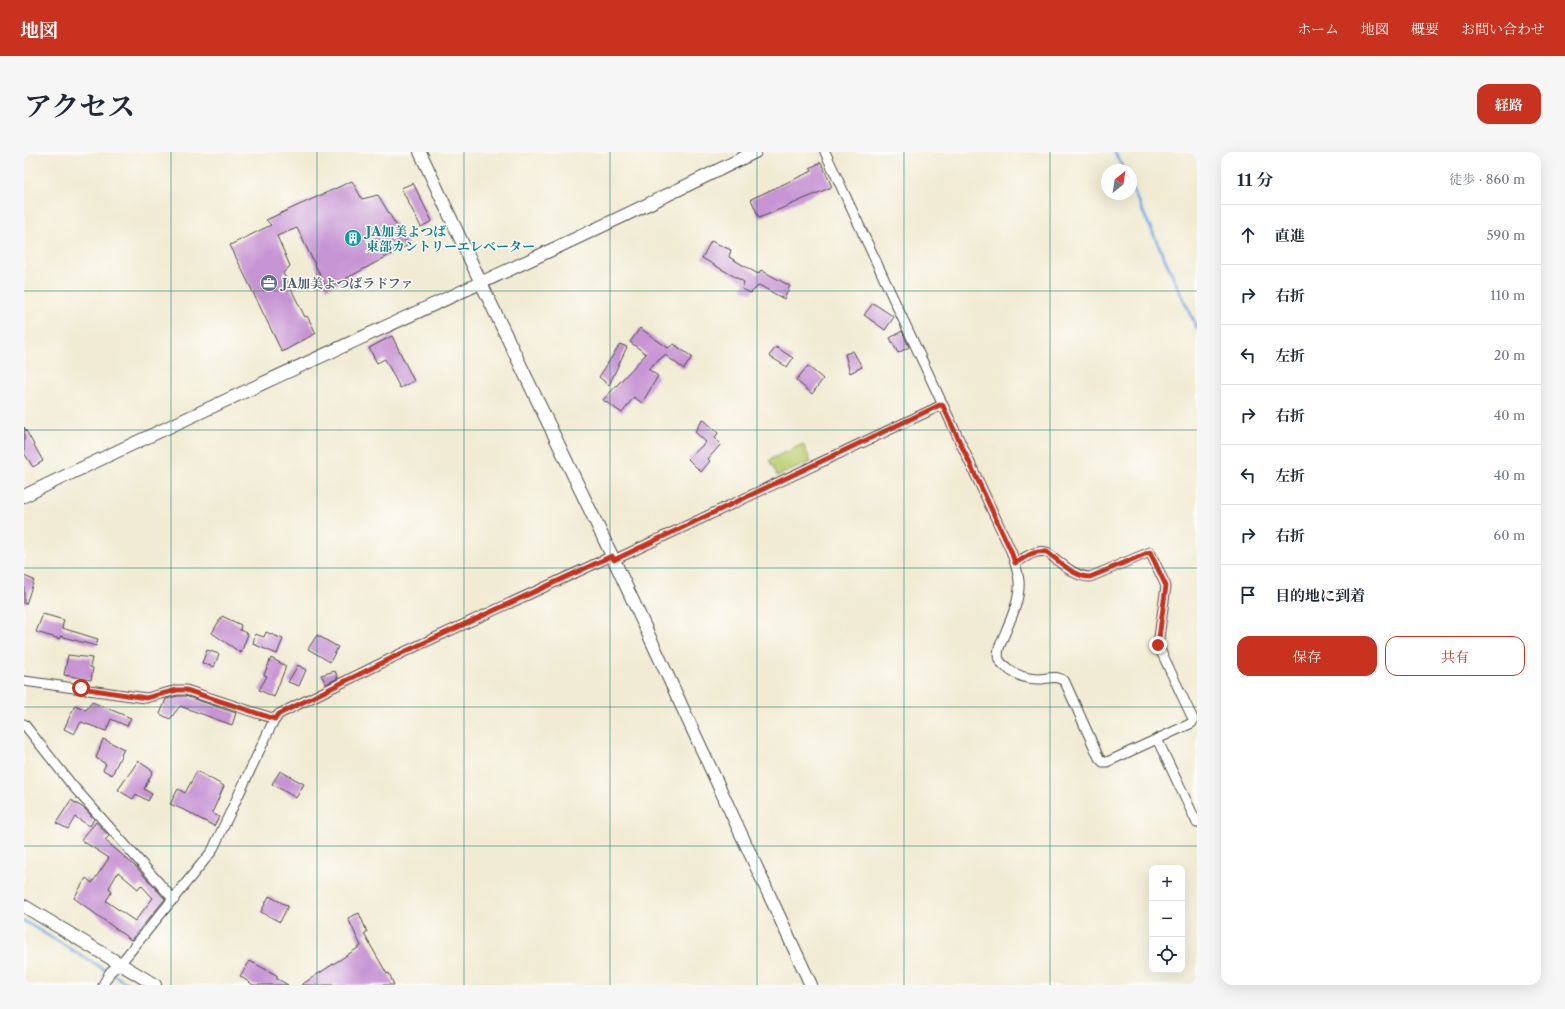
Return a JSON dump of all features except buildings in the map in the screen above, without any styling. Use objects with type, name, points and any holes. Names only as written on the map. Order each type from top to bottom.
[{"type":"street","points":[[420,152],[607,559],[811,985]]},
{"type":"street","points":[[24,496],[141,439],[646,206],[755,152]]},
{"type":"street","points":[[825,152],[1011,551],[1019,580],[1019,592],[999,648],[997,657],[1000,663],[1012,672],[1024,678],[1038,679],[1056,677],[1065,682],[1099,758],[1103,762],[1107,762],[1192,723],[1193,719],[1158,645],[1166,586],[1150,552],[1090,577],[1083,577],[1077,574],[1047,552],[1042,551],[1037,551],[1015,563]]},
{"type":"street","points":[[106,978],[120,964],[174,900],[212,851],[275,719],[279,714],[402,653],[942,404]]},
{"type":"street","points":[[24,681],[146,698],[177,690],[186,690],[275,719]]},
{"type":"street","points":[[24,724],[72,785],[174,900]]},
{"type":"street","points":[[1157,739],[1197,823]]},
{"type":"street","points":[[24,906],[155,985]]},
{"type":"green space","points":[[803,444],[811,462],[777,476],[769,460]]},
{"type":"waterway","points":[[1115,152],[1121,164]]},
{"type":"waterway","points":[[1137,199],[1197,328]]},
{"type":"waterway","points":[[24,921],[130,985]]},
{"type":"place","name":"JA加美よつば 東部カントリーエレベーター","points":[[353,238]]},
{"type":"place","name":"JA加美よつばラドファ","points":[[269,283]]},
{"type":"route","points":[[81,688],[146,698],[177,690],[193,691],[275,719],[279,714],[402,653],[612,556],[614,560],[942,404],[1011,551],[1015,563],[1037,551],[1042,551],[1047,552],[1077,574],[1083,577],[1090,577],[1150,552],[1166,586],[1157,642],[1158,645]]}]
